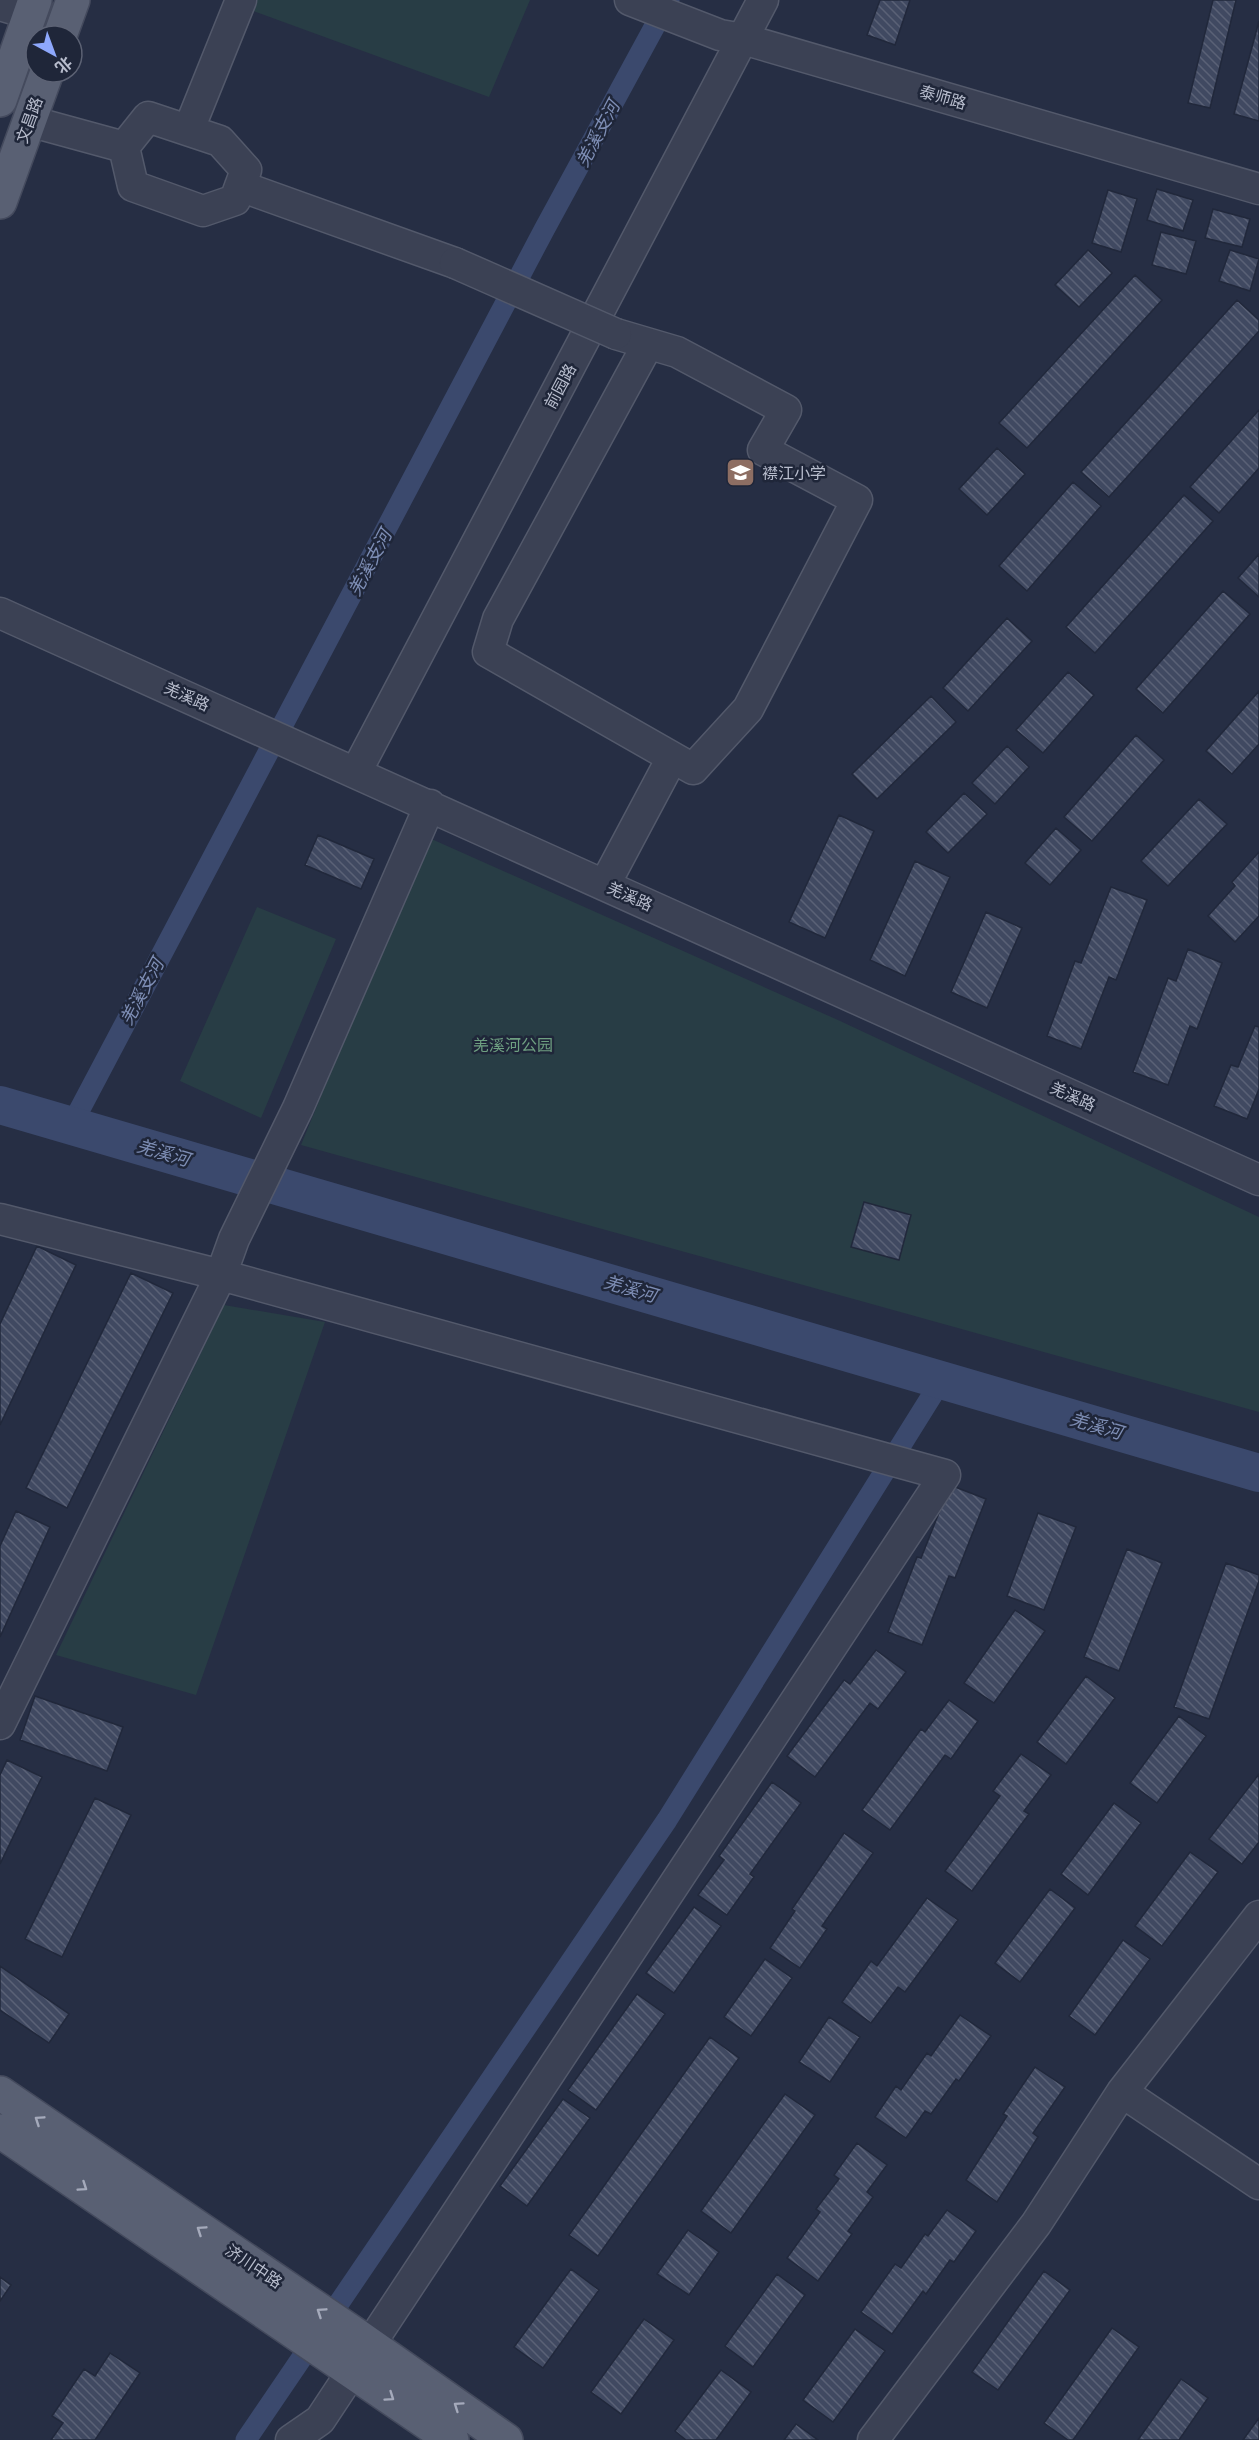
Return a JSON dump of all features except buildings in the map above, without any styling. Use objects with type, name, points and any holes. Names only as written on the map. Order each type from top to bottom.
[{"type":"main road","points":[[64,24],[73,0]]},
{"type":"main road","name":"文昌路","points":[[0,100],[22,7]]},
{"type":"main road","name":"文昌路","points":[[0,202],[43,84]]},
{"type":"main road","name":"济川中路","points":[[0,2093],[277,2300],[356,2354],[506,2440]]},
{"type":"main road","name":"济川中路","points":[[0,2131],[277,2300]]},
{"type":"main road","name":"济川中路","points":[[356,2354],[452,2440]]},
{"type":"street","points":[[189,129],[241,0]]},
{"type":"street","name":"泰师路","points":[[630,0],[732,37],[1259,189]]},
{"type":"street","name":"前园路","points":[[348,768],[732,37],[764,0]]},
{"type":"street","points":[[148,117],[220,141],[246,170],[235,200],[203,211],[133,186],[124,147],[148,117]]},
{"type":"street","points":[[29,121],[124,147]]},
{"type":"street","points":[[240,186],[455,263],[616,334],[677,352],[786,410],[764,450],[857,500],[748,709],[693,769],[488,652],[498,619],[648,344]]},
{"type":"street","name":"羌溪路","points":[[0,613],[1259,1180]]},
{"type":"street","points":[[605,884],[672,758]]},
{"type":"street","points":[[0,1724],[221,1275],[234,1239],[298,1108],[430,805]]},
{"type":"street","points":[[0,1219],[221,1275],[945,1475],[356,2354],[320,2420],[291,2440]]},
{"type":"street","points":[[873,2440],[1036,2224],[1122,2092],[1259,1916]]},
{"type":"street","points":[[1122,2092],[1259,2184]]},
{"type":"green space","points":[[252,0],[530,0],[489,97],[248,9]]},
{"type":"green space","name":"羌溪河公园","points":[[427,837],[838,1020],[1259,1217],[1259,1412],[301,1145]]},
{"type":"green space","points":[[257,907],[336,939],[261,1118],[180,1081]]},
{"type":"green space","points":[[224,1305],[325,1322],[196,1695],[56,1655]]},
{"type":"waterway","name":"羌溪支河","points":[[71,1126],[544,230],[669,0]]},
{"type":"waterway","name":"羌溪河","points":[[0,1105],[1259,1473]]},
{"type":"waterway","points":[[246,2440],[667,1820],[941,1381]]},
{"type":"place","name":"襟江小学","points":[[741,473]]}]
